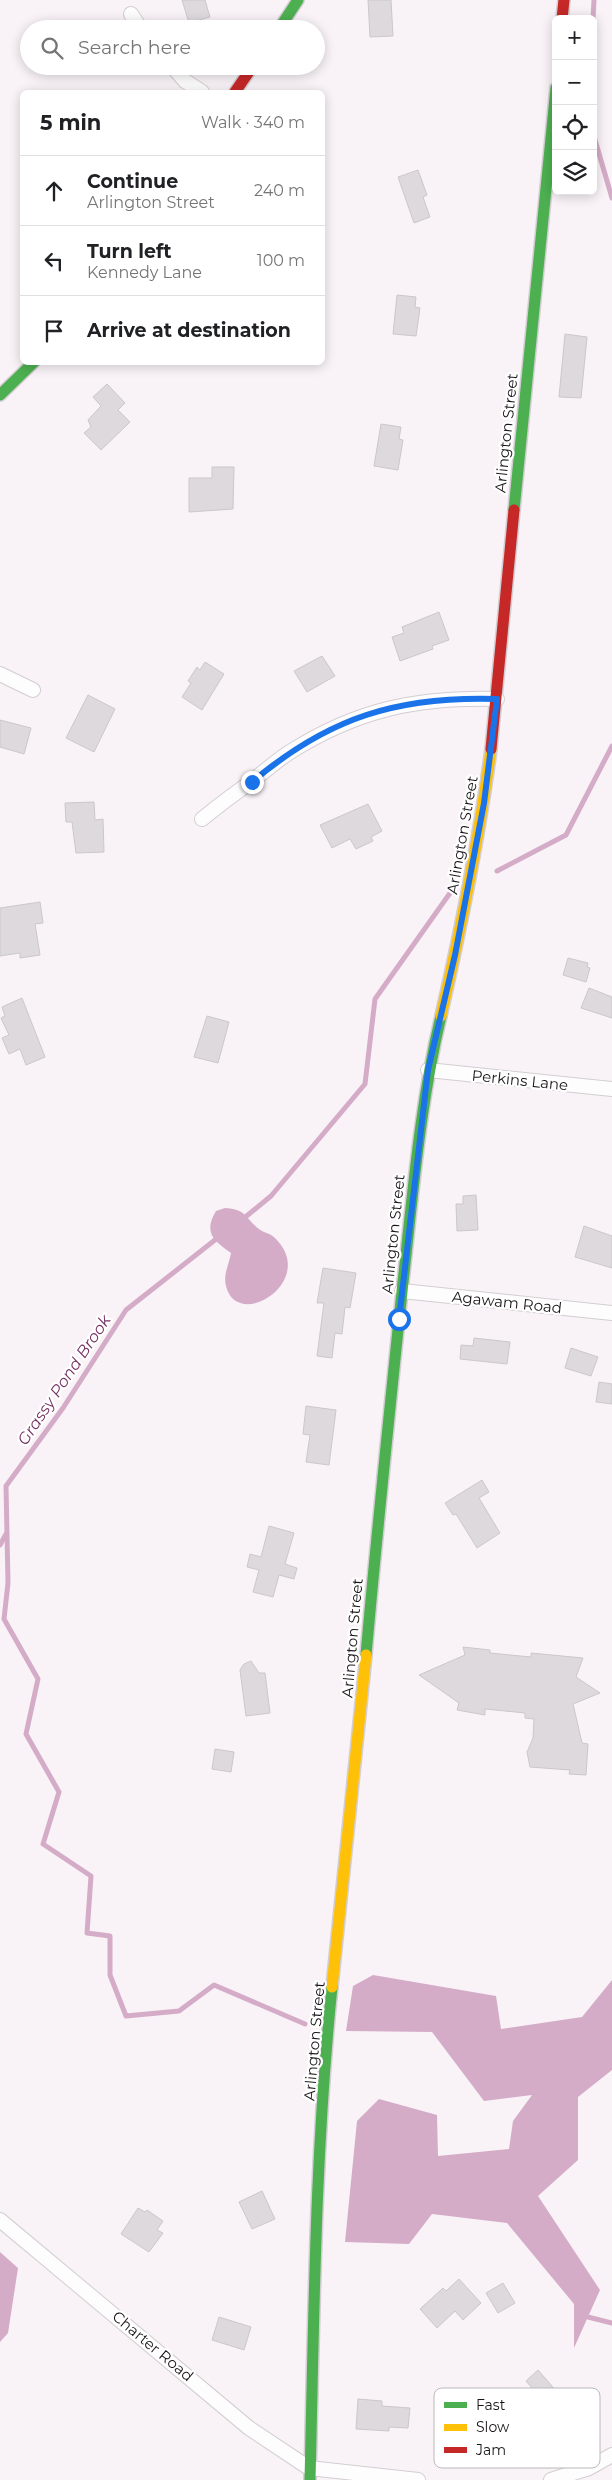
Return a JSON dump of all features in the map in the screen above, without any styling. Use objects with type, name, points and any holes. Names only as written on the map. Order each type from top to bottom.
[{"type":"street","points":[[285,20],[298,0]]},
{"type":"street","points":[[562,15],[564,0]]},
{"type":"street","points":[[131,14],[135,20]]},
{"type":"street","points":[[180,75],[185,81],[199,90]]},
{"type":"street","points":[[236,90],[247,75]]},
{"type":"street","name":"Arlington Street","points":[[309,2474],[316,2208],[326,2047],[355,1778],[381,1488],[428,1070],[459,936],[484,803],[497,699],[507,577],[554,105]]},
{"type":"street","points":[[0,395],[31,365]]},
{"type":"street","points":[[0,674],[34,690]]},
{"type":"street","points":[[202,819],[289,753],[329,729],[350,720],[415,702],[456,698],[497,699]]},
{"type":"street","name":"Perkins Lane","points":[[428,1070],[612,1089]]},
{"type":"street","name":"Agawam Road","points":[[402,1292],[612,1313]]},
{"type":"street","name":"Charter Road","points":[[0,2220],[249,2428],[309,2474]]},
{"type":"street","points":[[600,2462],[612,2455]]},
{"type":"street","points":[[551,2480],[589,2468]]},
{"type":"street","points":[[309,2474],[418,2480]]},
{"type":"shaded area","points":[[225,1208],[238,1210],[242,1213],[256,1227],[275,1238],[286,1254],[287,1270],[282,1284],[271,1295],[258,1302],[244,1304],[233,1299],[226,1286],[226,1273],[231,1253],[212,1236],[210,1225],[216,1211]]},
{"type":"shaded area","points":[[373,1975],[496,1996],[501,2029],[582,2017],[612,1980],[612,2070],[578,2097],[578,2160],[538,2196],[600,2290],[574,2348],[574,2304],[507,2223],[432,2214],[409,2244],[345,2242],[357,2121],[379,2099],[437,2115],[438,2156],[509,2149],[513,2121],[532,2095],[484,2101],[432,2032],[346,2031],[353,1986]]},
{"type":"shaded area","points":[[0,2252],[18,2268],[8,2333],[0,2342]]},
{"type":"building","points":[[182,0],[205,0],[210,17],[200,20],[188,20]]},
{"type":"building","points":[[368,0],[391,0],[393,36],[370,37]]},
{"type":"building","points":[[418,170],[427,195],[423,197],[430,217],[414,223],[398,177]]},
{"type":"building","points":[[397,295],[416,297],[415,307],[420,308],[416,336],[393,334]]},
{"type":"building","points":[[565,334],[587,337],[581,398],[559,397]]},
{"type":"building","points":[[107,384],[125,403],[118,410],[130,422],[101,450],[84,433],[91,427],[88,420],[101,406],[93,397]]},
{"type":"building","points":[[381,424],[401,427],[399,439],[403,440],[398,470],[374,466]]},
{"type":"building","points":[[212,467],[234,467],[233,509],[189,512],[189,478],[212,478]]},
{"type":"building","points":[[439,612],[449,640],[432,646],[433,649],[400,661],[392,637],[404,633],[402,627]]},
{"type":"building","points":[[322,656],[335,676],[307,692],[294,671]]},
{"type":"building","points":[[205,662],[224,674],[202,710],[182,697],[191,683],[188,681],[197,667],[200,670]]},
{"type":"building","points":[[88,695],[115,709],[94,752],[66,738]]},
{"type":"building","points":[[0,720],[31,728],[24,754],[0,747]]},
{"type":"building","points":[[94,802],[95,820],[103,819],[104,852],[76,853],[72,822],[66,822],[65,803]]},
{"type":"building","points":[[368,804],[382,831],[371,837],[373,841],[356,849],[350,839],[332,848],[320,825]]},
{"type":"building","points":[[40,902],[43,923],[35,924],[40,955],[20,958],[20,953],[0,956],[0,908]]},
{"type":"building","points":[[568,958],[588,963],[587,967],[590,968],[586,982],[563,975]]},
{"type":"building","points":[[589,988],[612,997],[612,1018],[581,1008]]},
{"type":"building","points":[[22,998],[45,1057],[26,1065],[20,1049],[9,1054],[2,1038],[9,1035],[1,1018],[5,1016],[2,1007]]},
{"type":"building","points":[[207,1016],[229,1022],[218,1063],[194,1057]]},
{"type":"building","points":[[476,1195],[478,1230],[457,1231],[456,1204],[463,1204],[463,1196]]},
{"type":"building","points":[[584,1226],[612,1236],[612,1268],[575,1257]]},
{"type":"building","points":[[323,1268],[356,1273],[350,1308],[345,1307],[342,1334],[335,1333],[332,1358],[317,1356],[324,1303],[317,1303]]},
{"type":"building","points":[[474,1338],[510,1342],[507,1364],[460,1359],[461,1345],[473,1346]]},
{"type":"building","points":[[571,1348],[598,1357],[591,1376],[565,1368]]},
{"type":"building","points":[[599,1382],[612,1384],[612,1404],[596,1402]]},
{"type":"building","points":[[306,1406],[336,1410],[329,1465],[306,1462],[310,1435],[303,1434]]},
{"type":"building","points":[[482,1480],[489,1492],[479,1498],[500,1533],[477,1548],[456,1514],[453,1515],[445,1503]]},
{"type":"building","points":[[269,1526],[294,1533],[285,1564],[297,1568],[294,1579],[279,1575],[273,1597],[253,1592],[259,1570],[247,1567],[250,1554],[261,1557]]},
{"type":"building","points":[[463,1647],[490,1650],[490,1653],[531,1657],[531,1653],[583,1658],[576,1677],[600,1693],[573,1704],[582,1743],[588,1744],[586,1775],[569,1774],[570,1770],[530,1767],[527,1752],[533,1738],[534,1719],[525,1718],[525,1713],[485,1709],[485,1715],[457,1710],[459,1703],[419,1675],[465,1655]]},
{"type":"building","points":[[251,1661],[259,1673],[265,1673],[270,1713],[246,1716],[240,1670],[244,1664]]},
{"type":"building","points":[[215,1749],[234,1752],[231,1772],[212,1769]]},
{"type":"building","points":[[262,2191],[275,2219],[252,2229],[239,2202]]},
{"type":"building","points":[[138,2208],[145,2212],[147,2210],[163,2221],[157,2230],[163,2233],[149,2252],[121,2234]]},
{"type":"building","points":[[459,2279],[481,2303],[463,2320],[455,2311],[437,2328],[420,2309],[443,2288],[446,2291]]},
{"type":"building","points":[[503,2283],[515,2303],[498,2313],[486,2293]]},
{"type":"building","points":[[219,2317],[251,2327],[244,2350],[212,2340]]},
{"type":"building","points":[[538,2370],[554,2388],[532,2388],[526,2381]]},
{"type":"building","points":[[358,2399],[382,2401],[382,2406],[410,2408],[408,2428],[389,2427],[389,2431],[356,2429]]},
{"type":"waterway","name":"Grassy Pond Brook","points":[[593,15],[594,0]]},
{"type":"waterway","name":"Grassy Pond Brook","points":[[597,147],[612,198]]},
{"type":"waterway","name":"Grassy Pond Brook","points":[[497,871],[566,835],[612,746]]},
{"type":"waterway","name":"Grassy Pond Brook","points":[[243,1219],[271,1196],[365,1084],[375,999],[455,886]]},
{"type":"waterway","name":"Grassy Pond Brook","points":[[220,1236],[126,1310],[63,1408],[6,1486],[8,1583],[4,1619],[38,1679],[26,1734],[59,1792],[43,1844],[91,1876],[87,1933],[110,1936],[110,1975],[126,2016],[179,2011],[214,1985],[305,2024]]},
{"type":"waterway","points":[[0,1545],[6,1534]]},
{"type":"waterway","name":"Grassy Pond Brook","points":[[588,2317],[612,2323]]},
{"type":"traffic: fast","points":[[285,20],[298,0]]},
{"type":"traffic: fast","points":[[514,510],[554,105]]},
{"type":"traffic: fast","points":[[0,395],[31,365]]},
{"type":"traffic: fast","points":[[366,1655],[414,1182],[422,1115],[441,1016]]},
{"type":"traffic: fast","points":[[310,2480],[319,2172],[326,2049],[332,1987]]},
{"type":"traffic: slow","points":[[441,1016],[469,883],[491,749]]},
{"type":"traffic: slow","points":[[332,1987],[366,1655]]},
{"type":"traffic: jam","points":[[562,15],[564,0]]},
{"type":"traffic: jam","points":[[236,90],[247,75]]},
{"type":"traffic: jam","points":[[491,749],[514,510]]},
{"type":"route","points":[[252,782],[270,766],[309,740],[350,720],[394,706],[436,699],[497,699],[484,803],[455,955],[428,1070],[399,1319]]}]
